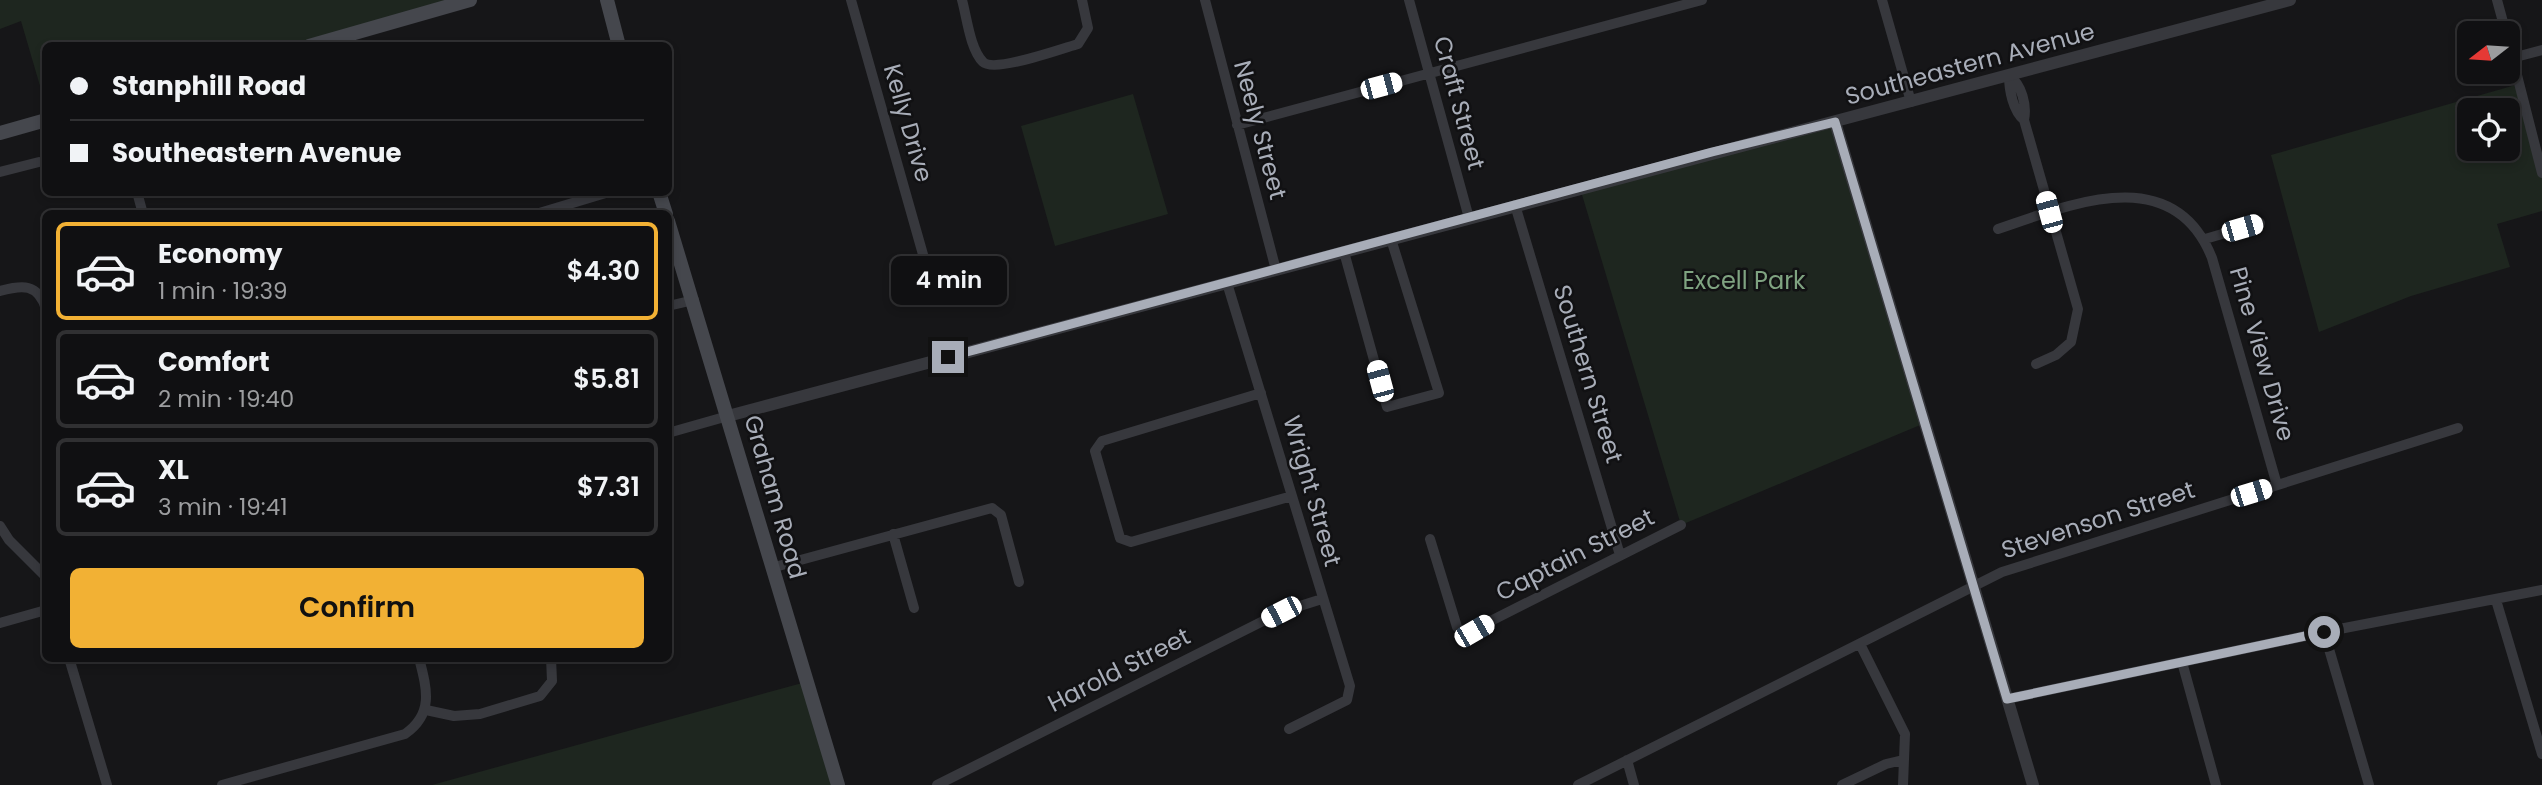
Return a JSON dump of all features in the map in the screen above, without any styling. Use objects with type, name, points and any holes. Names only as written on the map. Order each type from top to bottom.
[{"type":"main road","points":[[323,42],[470,0]]},
{"type":"main road","points":[[607,0],[618,42]]},
{"type":"main road","points":[[0,133],[42,121]]},
{"type":"main road","name":"Graham Road","points":[[672,233],[838,785]]},
{"type":"street","name":"Kelly Drive","points":[[851,0],[924,257]]},
{"type":"street","points":[[962,0],[976,52],[982,61],[995,67],[1077,44],[1088,27],[1082,0]]},
{"type":"street","name":"Neely Street","points":[[1205,0],[1276,270]]},
{"type":"street","name":"Craft Street","points":[[1409,0],[1469,218]]},
{"type":"street","points":[[1237,125],[1702,0]]},
{"type":"street","points":[[1882,0],[1911,102]]},
{"type":"street","name":"Southeastern Avenue","points":[[728,416],[2290,0]]},
{"type":"street","points":[[2497,0],[2503,21]]},
{"type":"street","points":[[2520,56],[2542,50]]},
{"type":"street","points":[[2009,76],[2019,86],[2026,110],[2024,120],[2076,299],[2078,320],[2075,333],[2064,349],[2036,364]]},
{"type":"street","points":[[2519,84],[2542,173]]},
{"type":"street","points":[[1835,122],[2033,785]]},
{"type":"street","points":[[0,173],[39,162]]},
{"type":"street","points":[[547,210],[584,196]]},
{"type":"street","points":[[1998,229],[2095,199],[2130,196],[2147,199],[2172,211],[2205,239],[2260,223]]},
{"type":"street","name":"Southern Street","points":[[1515,205],[1620,555]]},
{"type":"street","points":[[1343,252],[1387,407],[1439,393],[1391,239]]},
{"type":"street","name":"Pine View Drive","points":[[2205,239],[2277,485]]},
{"type":"street","name":"Wright Street","points":[[1227,284],[1350,687],[1347,700],[1289,729]]},
{"type":"street","points":[[0,292],[30,287],[42,299]]},
{"type":"street","points":[[672,305],[694,300]]},
{"type":"street","points":[[1261,393],[1102,441],[1095,451],[1120,538],[1131,542],[1292,496]]},
{"type":"street","points":[[672,432],[728,416]]},
{"type":"street","name":"Stevenson Street","points":[[1578,785],[2002,572],[2458,428]]},
{"type":"street","points":[[771,568],[992,508],[1001,515],[1019,582]]},
{"type":"street","name":"Captain Street","points":[[1430,538],[1455,622],[1465,634],[1681,525]]},
{"type":"street","points":[[0,526],[9,540],[42,573]]},
{"type":"street","points":[[893,534],[914,608]]},
{"type":"street","points":[[2007,699],[2324,632],[2542,590]]},
{"type":"street","name":"Harold Street","points":[[937,785],[1281,612],[1322,599]]},
{"type":"street","points":[[2496,600],[2542,754]]},
{"type":"street","points":[[0,623],[42,611]]},
{"type":"street","points":[[2324,632],[2369,785]]},
{"type":"street","points":[[1860,644],[1905,734],[1903,785]]},
{"type":"street","points":[[70,662],[107,785]]},
{"type":"street","points":[[222,785],[396,737],[415,727],[426,709],[428,700],[420,662]]},
{"type":"street","points":[[426,709],[467,716],[540,696],[552,681],[551,662]]},
{"type":"street","points":[[2182,662],[2216,785]]},
{"type":"street","points":[[1627,760],[1634,785]]},
{"type":"street","points":[[1842,785],[1886,764],[1903,761]]},
{"type":"green space","points":[[0,0],[469,0],[319,42],[42,42],[42,93],[21,21],[0,29]]},
{"type":"green space","points":[[2519,84],[2542,175],[2542,211],[2497,224],[2510,267],[2411,296],[2319,332],[2271,155],[2457,102],[2457,161],[2520,161],[2520,98],[2470,98]]},
{"type":"green space","points":[[1133,94],[1168,214],[1055,246],[1021,126]]},
{"type":"green space","name":"Excell Park","points":[[1835,122],[1925,423],[1681,525],[1580,188]]},
{"type":"green space","points":[[806,682],[837,785],[432,785]]},
{"type":"route","points":[[948,357],[1712,152],[1835,122],[2007,699],[2324,632]]}]
